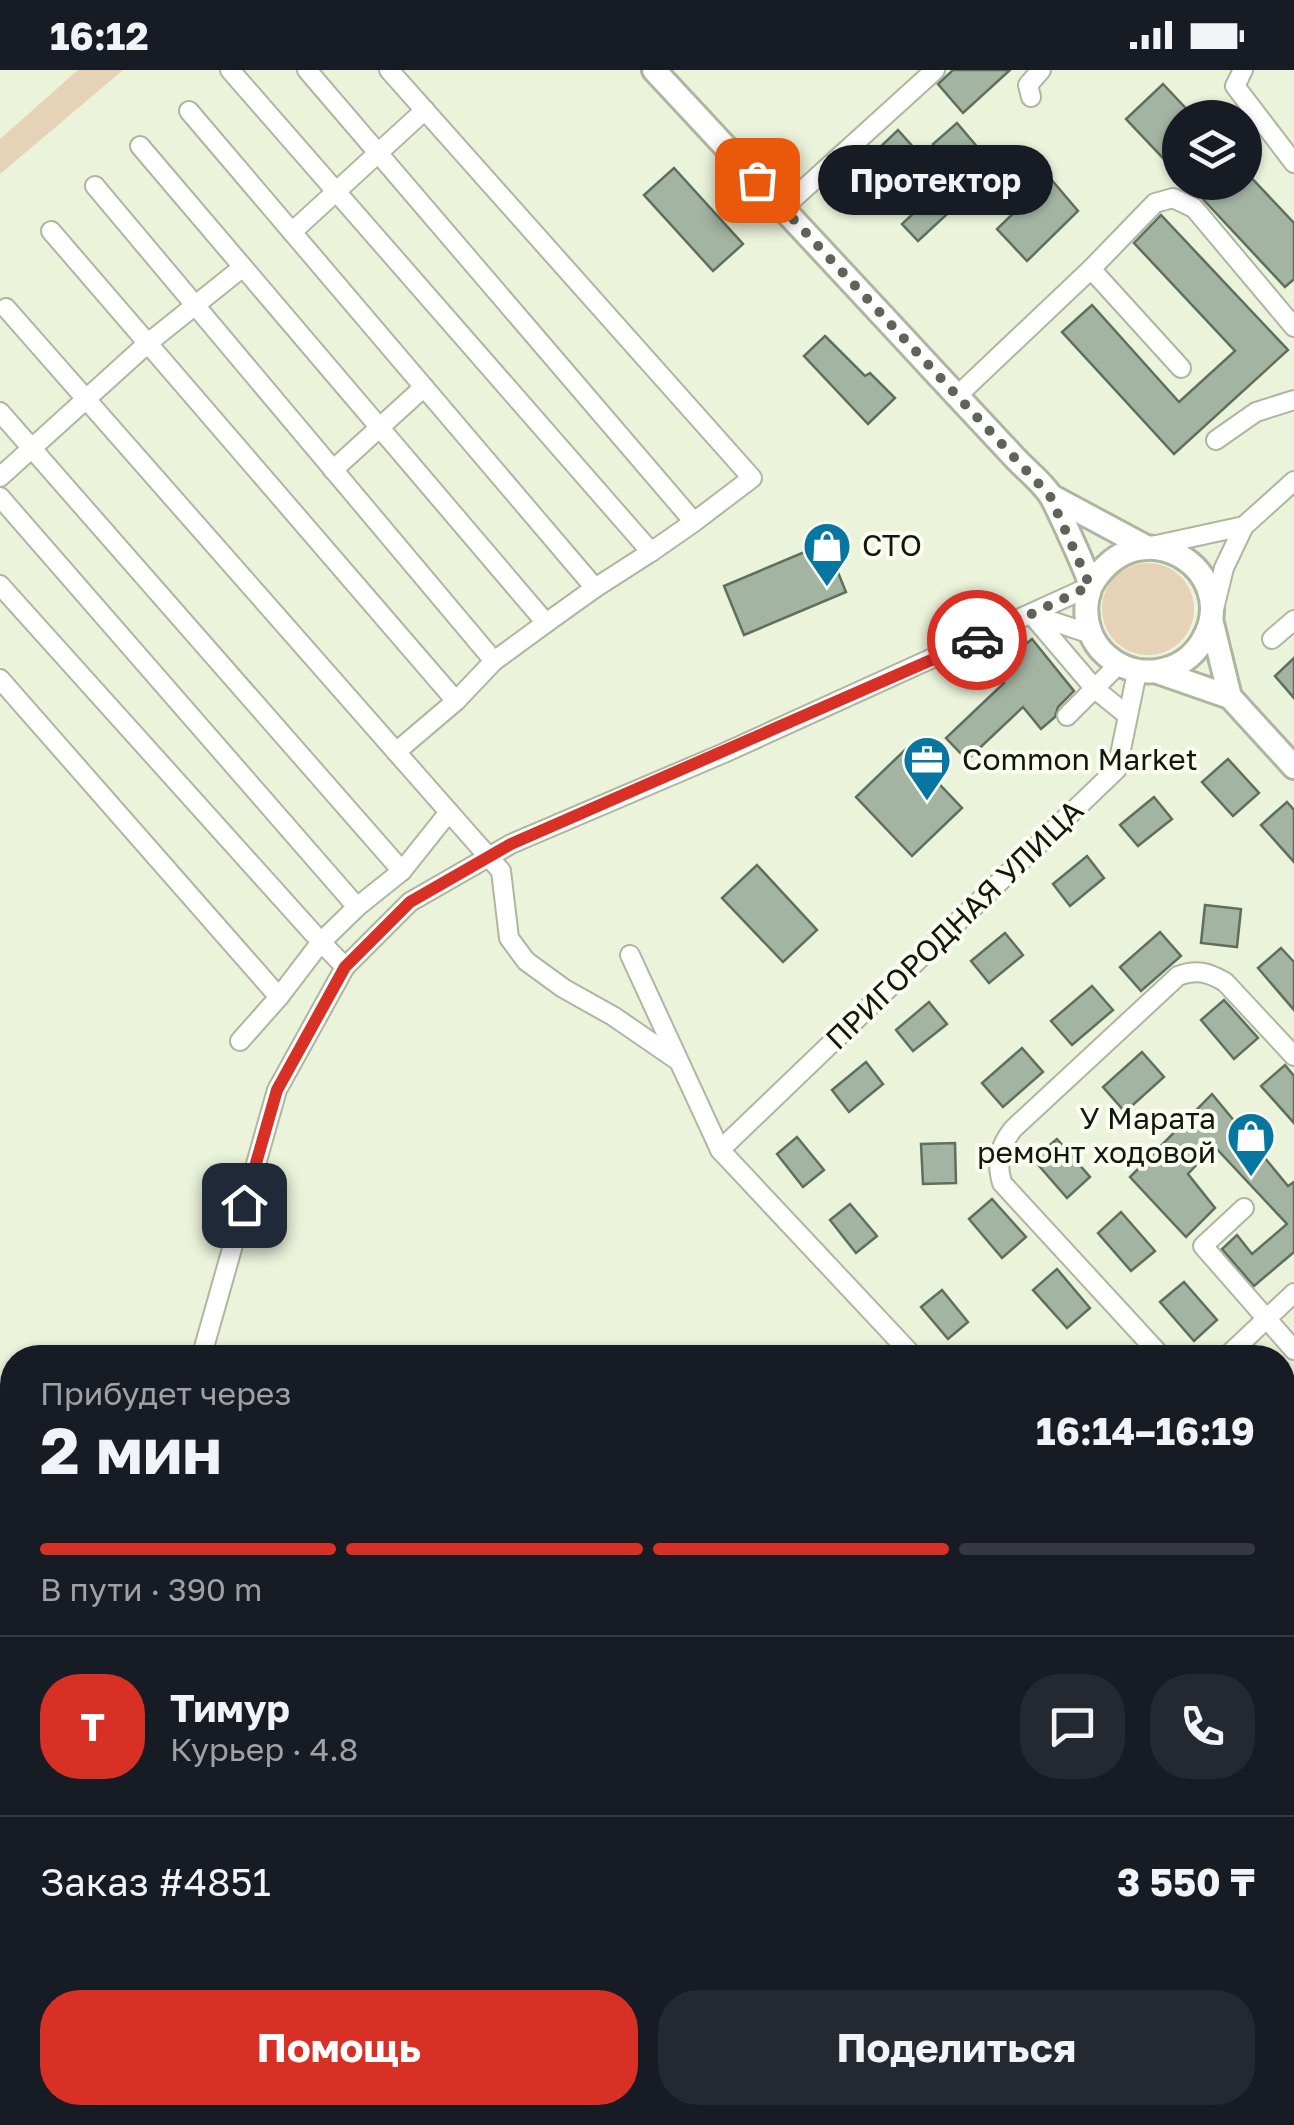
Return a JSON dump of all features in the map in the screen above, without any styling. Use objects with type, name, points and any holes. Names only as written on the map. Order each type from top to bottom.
[{"type":"main road","points":[[654,70],[1050,496],[1090,586]]},
{"type":"main road","points":[[1050,496],[1146,547],[1181,556],[1195,568],[1206,583],[1211,600],[1211,619],[1230,697],[1294,767]]},
{"type":"main road","points":[[1146,547],[1112,558],[1100,570],[1090,586],[1086,618],[1091,634],[1102,652],[1138,669],[1230,697]]},
{"type":"main road","points":[[1138,669],[1177,666],[1205,638],[1211,619]]},
{"type":"street","points":[[230,70],[651,552]]},
{"type":"street","points":[[307,70],[694,522]]},
{"type":"street","points":[[389,70],[752,478],[494,662],[456,701],[396,752]]},
{"type":"street","points":[[782,208],[935,70]]},
{"type":"street","points":[[1032,96],[1028,85],[1042,70]]},
{"type":"street","points":[[1243,70],[1235,86],[1294,163]]},
{"type":"street","points":[[292,232],[424,110]]},
{"type":"street","points":[[189,111],[595,588]]},
{"type":"street","points":[[140,146],[546,623]]},
{"type":"street","points":[[95,186],[494,662]]},
{"type":"street","points":[[957,396],[1155,203],[1173,198],[1194,208],[1294,327]]},
{"type":"street","points":[[51,231],[456,701]]},
{"type":"street","points":[[0,476],[148,343],[243,267]]},
{"type":"street","points":[[1091,269],[1181,368]]},
{"type":"street","points":[[6,308],[490,856],[501,871],[509,938],[526,962],[682,1064]]},
{"type":"street","points":[[333,470],[424,388]]},
{"type":"street","points":[[1216,440],[1256,412],[1294,400]]},
{"type":"street","points":[[0,412],[402,871]]},
{"type":"street","points":[[1211,619],[1224,568],[1244,526],[1294,481]]},
{"type":"street","points":[[0,497],[357,907]]},
{"type":"street","points":[[1146,547],[1244,526]]},
{"type":"street","points":[[0,585],[345,967]]},
{"type":"street","points":[[205,1345],[277,1090],[345,967],[410,902],[490,856],[1090,586]]},
{"type":"street","points":[[1032,615],[1091,634]]},
{"type":"street","points":[[1032,615],[1095,689],[1127,714]]},
{"type":"street","points":[[1272,639],[1294,620]]},
{"type":"street","points":[[1067,716],[1095,689],[1138,669]]},
{"type":"street","name":"ПРИГОРОДНАЯ УЛИЦА","points":[[720,1150],[1117,769],[1138,669]]},
{"type":"street","points":[[0,680],[279,996]]},
{"type":"street","points":[[240,1041],[321,942],[402,871],[449,812]]},
{"type":"street","points":[[630,955],[720,1150],[902,1345]]},
{"type":"street","points":[[1150,1345],[1002,1183],[998,1168],[1000,1150],[1013,1130],[1178,976],[1188,972],[1211,974],[1224,982],[1294,1056]]},
{"type":"street","points":[[1244,1208],[1204,1246],[1289,1345]]},
{"type":"street","points":[[1239,1345],[1294,1293]]},
{"type":"shaded area","points":[[78,70],[123,70],[0,174],[0,139]]},
{"type":"shaded area","points":[[1148,563],[1174,571],[1186,583],[1194,609],[1186,635],[1174,647],[1148,655],[1122,647],[1110,635],[1102,609],[1110,583],[1122,571]]},
{"type":"building","points":[[953,70],[1010,70],[963,113],[938,84]]},
{"type":"building","points":[[1163,84],[1178,100],[1162,100],[1162,157],[1126,119]]},
{"type":"building","points":[[957,123],[996,169],[918,241],[902,224],[916,211],[885,176],[870,187],[855,171],[898,130],[914,148],[898,164],[928,195],[958,173],[933,144]]},
{"type":"building","points":[[674,168],[743,244],[713,271],[644,195]]},
{"type":"building","points":[[1050,178],[1078,211],[1027,261],[997,229]]},
{"type":"building","points":[[1262,189],[1294,223],[1294,279],[1285,287],[1204,200],[1262,200]]},
{"type":"building","points":[[1161,215],[1288,350],[1174,454],[1062,332],[1092,305],[1179,402],[1235,351],[1134,243]]},
{"type":"building","points":[[825,336],[865,376],[870,373],[895,398],[868,424],[804,356]]},
{"type":"building","points":[[826,543],[846,592],[744,635],[724,586]]},
{"type":"building","points":[[1032,639],[1074,691],[1041,729],[1023,707],[967,760],[946,738],[1004,683],[994,670]]},
{"type":"building","points":[[1294,658],[1294,698],[1275,676]]},
{"type":"building","points":[[906,749],[962,808],[912,856],[856,797]]},
{"type":"building","points":[[1228,759],[1259,793],[1233,816],[1202,782]]},
{"type":"building","points":[[1154,797],[1172,819],[1138,846],[1120,825]]},
{"type":"building","points":[[1287,802],[1294,810],[1294,862],[1261,825]]},
{"type":"building","points":[[1087,856],[1104,878],[1070,906],[1053,884]]},
{"type":"building","points":[[757,865],[817,930],[783,962],[722,898]]},
{"type":"building","points":[[1205,905],[1241,909],[1237,947],[1201,943]]},
{"type":"building","points":[[1160,932],[1181,956],[1141,991],[1120,967]]},
{"type":"building","points":[[1005,933],[1023,955],[989,983],[971,961]]},
{"type":"building","points":[[1281,948],[1294,962],[1294,1010],[1258,968]]},
{"type":"building","points":[[1092,986],[1113,1010],[1072,1045],[1051,1021]]},
{"type":"building","points":[[1224,1000],[1258,1038],[1234,1059],[1201,1020]]},
{"type":"building","points":[[929,1002],[947,1024],[913,1051],[896,1030]]},
{"type":"building","points":[[1022,1048],[1043,1072],[1003,1107],[982,1083]]},
{"type":"building","points":[[1142,1052],[1164,1077],[1125,1112],[1103,1087]]},
{"type":"building","points":[[866,1062],[883,1084],[849,1112],[832,1090]]},
{"type":"building","points":[[1285,1065],[1294,1076],[1294,1123],[1261,1086]]},
{"type":"building","points":[[1212,1094],[1288,1186],[1294,1182],[1294,1252],[1254,1286],[1222,1249],[1237,1235],[1252,1254],[1287,1224],[1214,1146],[1188,1174],[1215,1208],[1186,1237],[1130,1177]]},
{"type":"building","points":[[797,1137],[824,1170],[803,1187],[777,1154]]},
{"type":"building","points":[[1057,1139],[1090,1177],[1067,1198],[1033,1159]]},
{"type":"building","points":[[955,1143],[956,1183],[923,1184],[921,1144]]},
{"type":"building","points":[[992,1199],[1026,1237],[1002,1258],[969,1219]]},
{"type":"building","points":[[850,1204],[877,1236],[856,1253],[830,1220]]},
{"type":"building","points":[[1121,1212],[1155,1251],[1131,1271],[1098,1233]]},
{"type":"building","points":[[1057,1269],[1090,1308],[1067,1328],[1033,1290]]},
{"type":"building","points":[[1184,1282],[1217,1320],[1194,1341],[1160,1302]]},
{"type":"building","points":[[942,1290],[968,1322],[948,1339],[921,1307]]},
{"type":"way so far","points":[[757,180],[1050,496],[1090,586],[977,640]]},
{"type":"place","name":"Протектор","points":[[757,180]]},
{"type":"place","name":"СТО","points":[[827,588]]},
{"type":"place","name":"Common Market","points":[[927,802]]},
{"type":"place","name":"У Марата ремонт ходовой","points":[[1251,1178]]},
{"type":"route","points":[[244,1205],[277,1090],[345,967],[410,902],[511,844],[977,640]]}]
